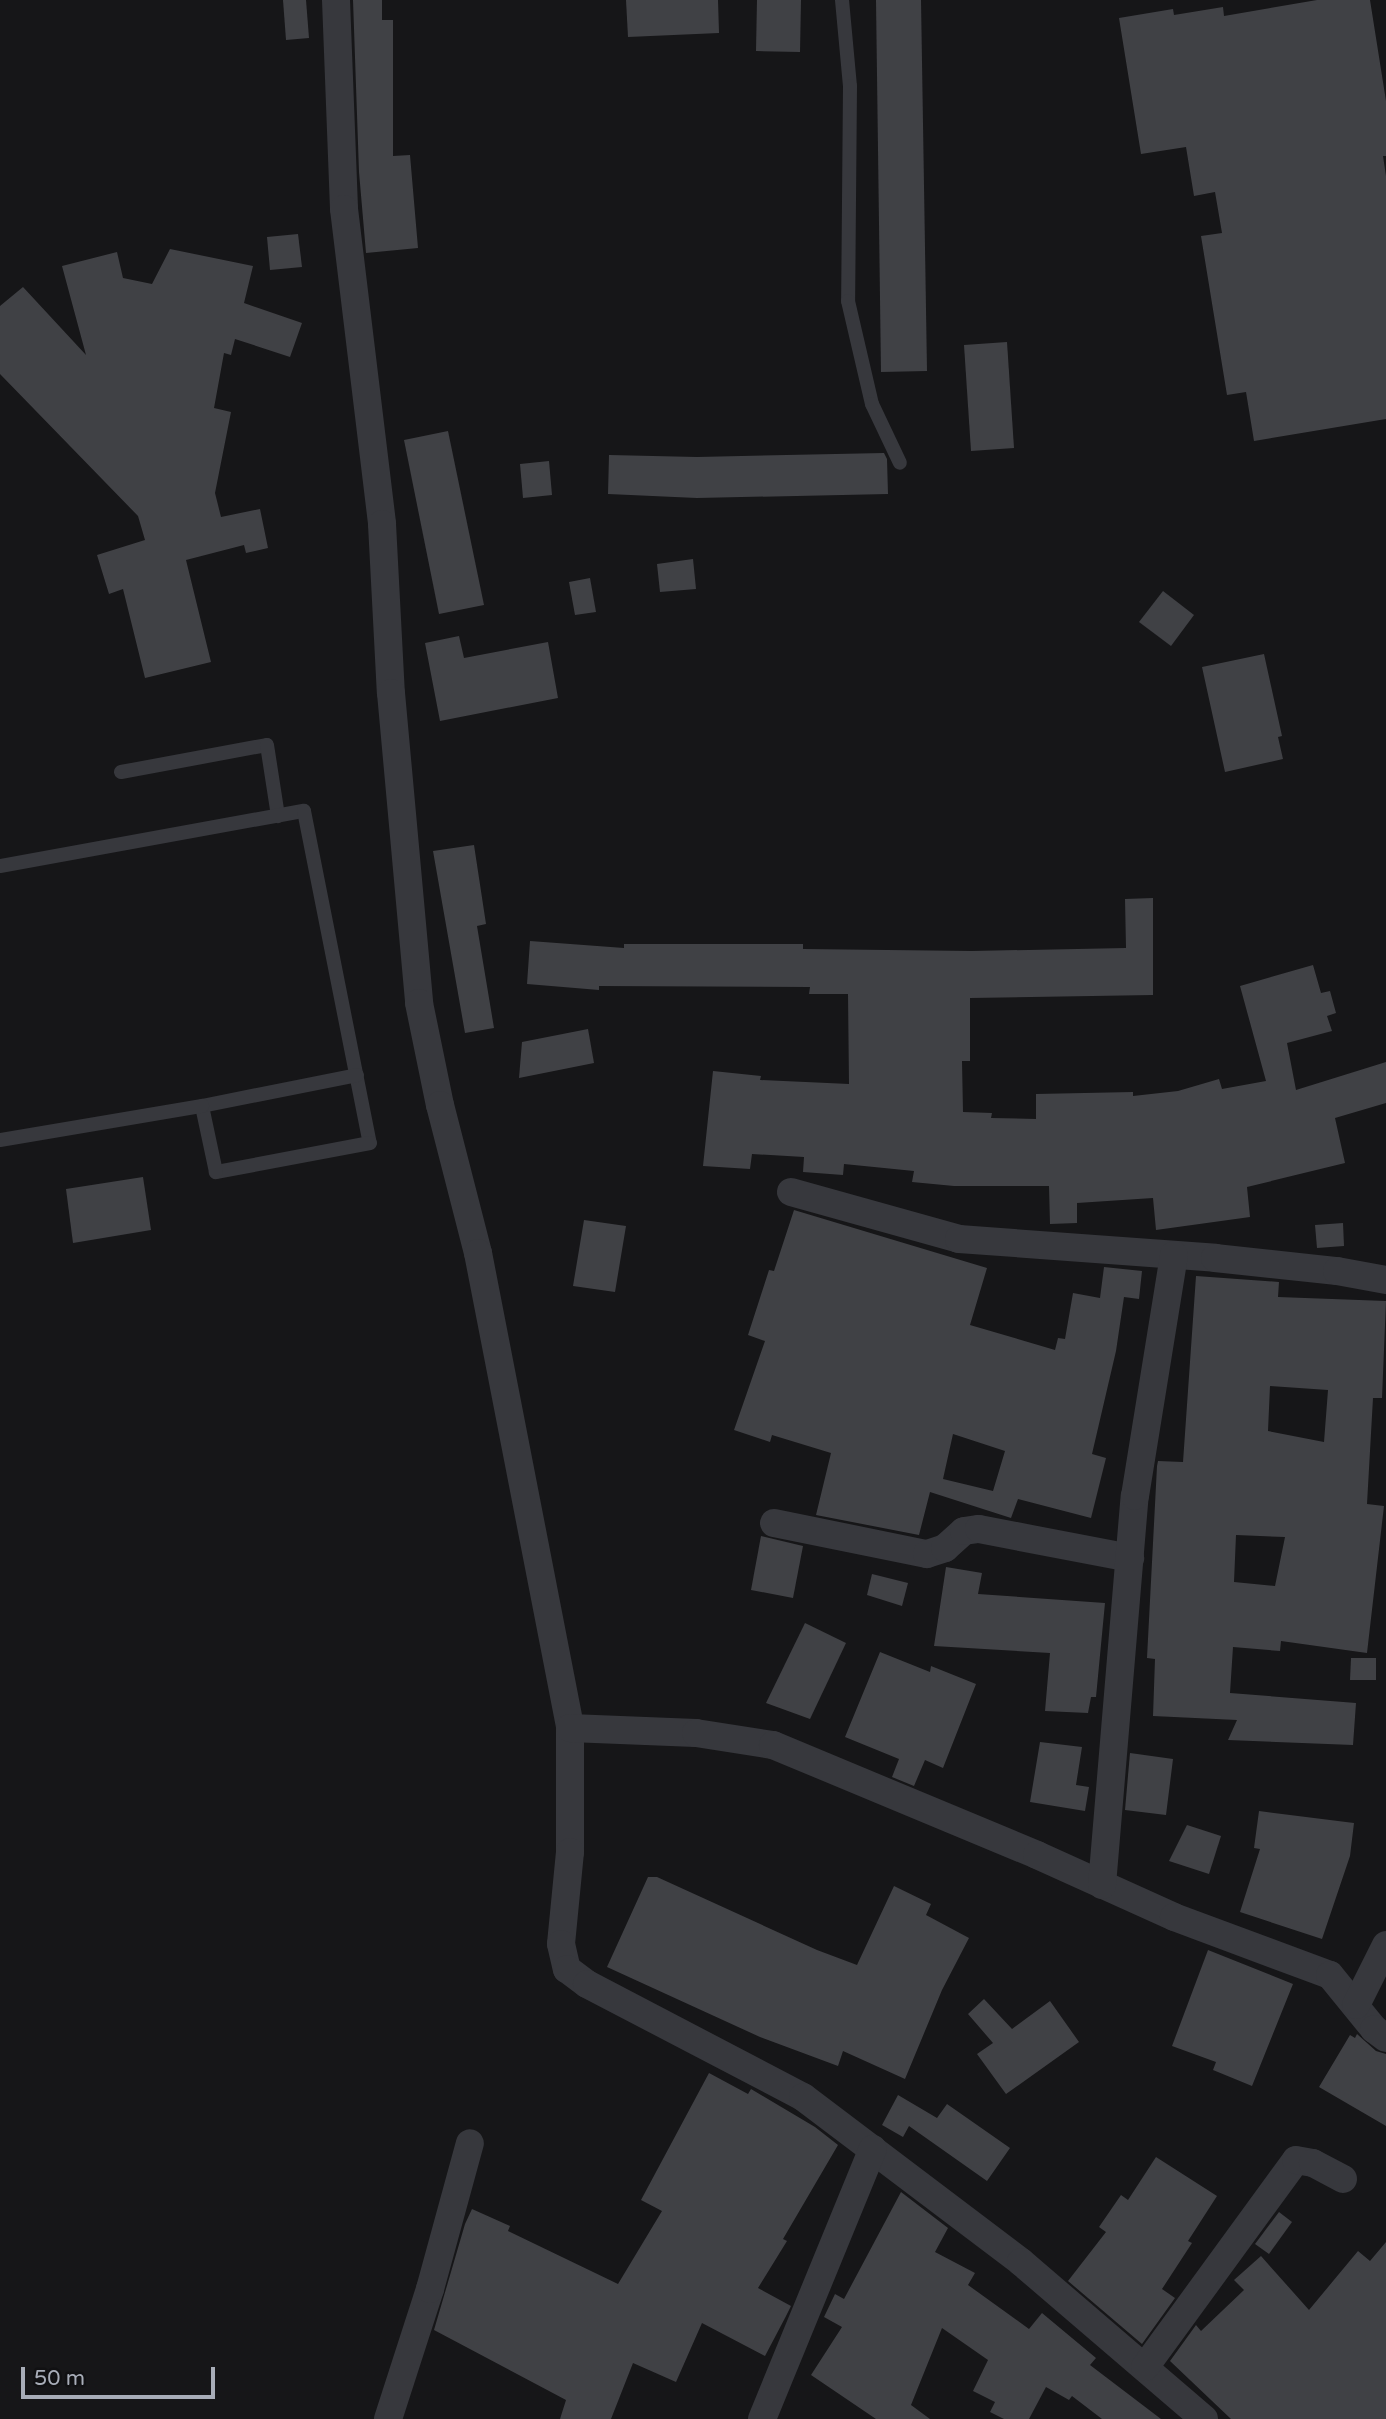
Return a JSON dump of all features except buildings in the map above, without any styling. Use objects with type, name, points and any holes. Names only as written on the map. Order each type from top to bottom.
[{"type":"street","points":[[336,0],[344,209],[382,524],[391,692],[419,1003],[440,1105],[481,1266],[570,1728],[570,1852],[561,1944],[568,1969],[587,1984],[803,2097],[1021,2262],[1204,2419]]},
{"type":"street","points":[[791,1192],[959,1238],[1337,1271],[1386,1280]]},
{"type":"street","points":[[1102,1885],[1135,1496],[1174,1255]]},
{"type":"street","points":[[774,1523],[926,1554],[945,1548],[964,1531],[979,1529],[1130,1558]]},
{"type":"street","points":[[570,1728],[696,1732],[773,1745],[1174,1917],[1330,1975],[1374,2029],[1386,2038]]},
{"type":"street","points":[[1356,2005],[1386,1945]]},
{"type":"street","points":[[388,2419],[430,2289],[470,2143]]},
{"type":"street","points":[[762,2419],[873,2149]]},
{"type":"street","points":[[1144,2367],[1296,2160],[1313,2163],[1343,2179]]},
{"type":"lane","points":[[842,0],[850,86],[848,301],[872,404],[900,463]]},
{"type":"lane","points":[[121,772],[267,745],[278,816]]},
{"type":"lane","points":[[0,866],[304,811],[370,1143],[216,1171],[202,1106]]},
{"type":"lane","points":[[0,1140],[202,1106],[357,1075]]}]
